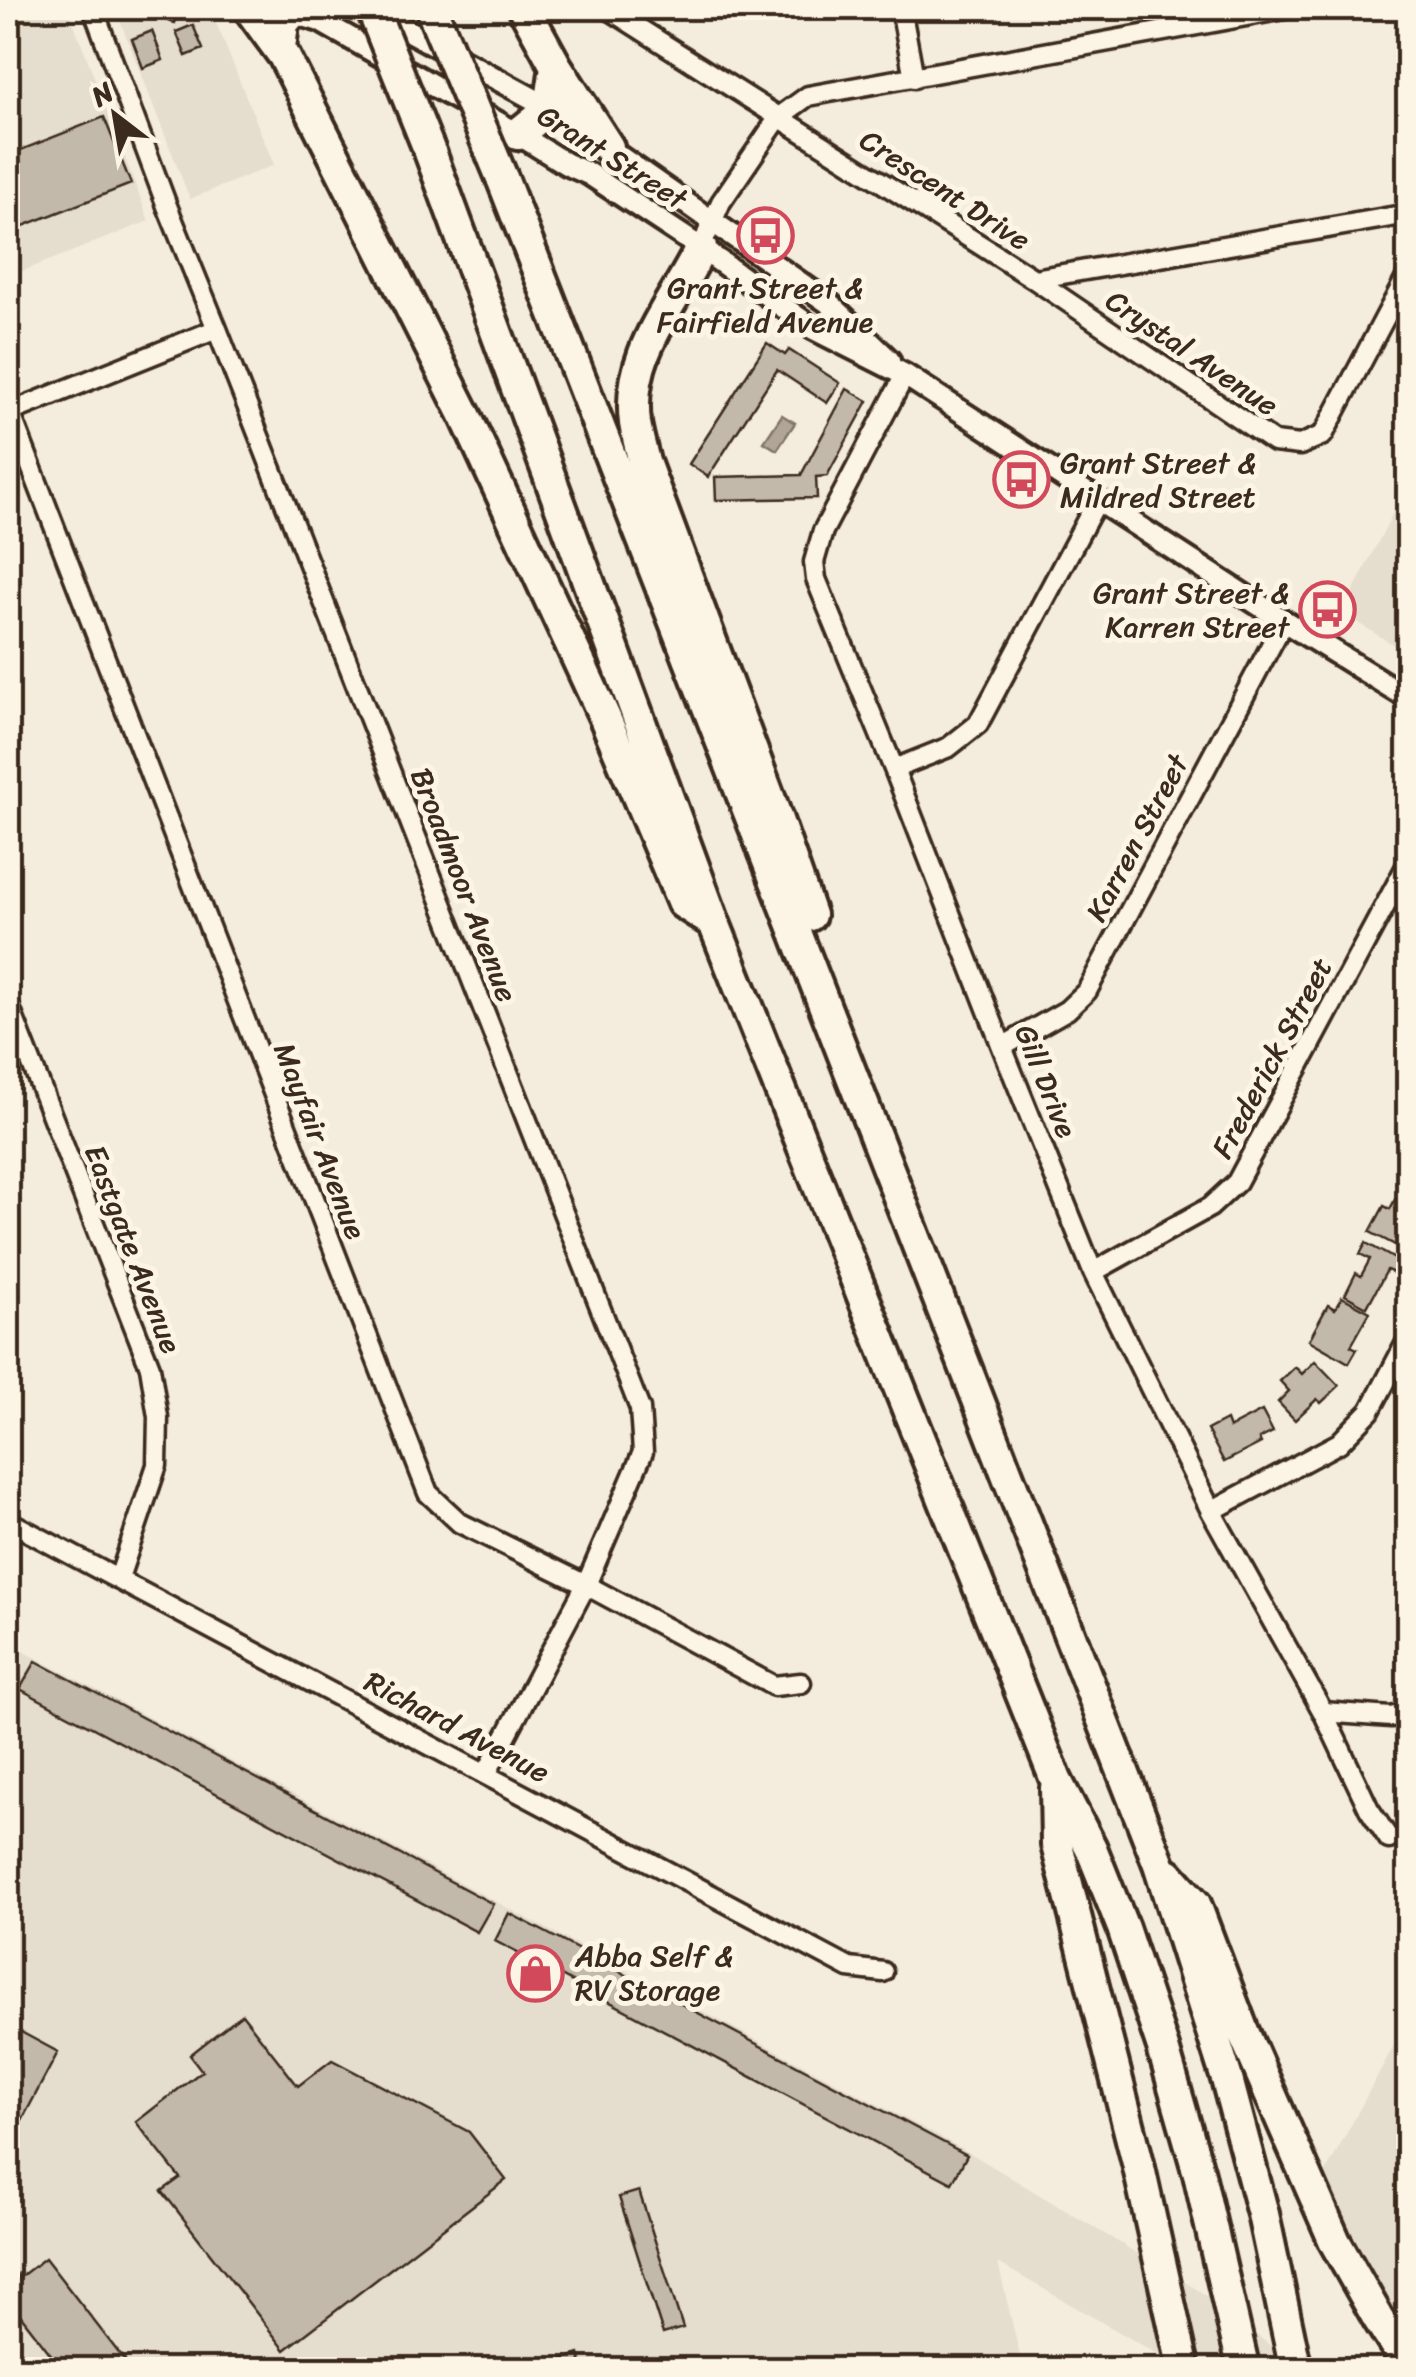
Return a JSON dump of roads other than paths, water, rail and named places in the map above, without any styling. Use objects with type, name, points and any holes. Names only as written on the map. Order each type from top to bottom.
[{"type":"highway","points":[[249,8],[280,49],[466,417],[604,718],[683,904],[714,923]]},
{"type":"highway","points":[[369,8],[430,152],[714,923],[1056,1780],[1091,1848],[1123,1928],[1163,2048],[1198,2174],[1244,2370]]},
{"type":"highway","points":[[431,8],[502,178],[1159,1864],[1227,2078],[1263,2214],[1296,2370]]},
{"type":"highway","points":[[524,8],[608,148]]},
{"type":"highway","points":[[280,49],[288,9]]},
{"type":"highway","points":[[518,134],[550,108],[556,66]]},
{"type":"highway","points":[[707,235],[643,351],[635,386],[634,420],[644,462],[770,797],[852,1040],[854,1081]]},
{"type":"highway","points":[[1056,1780],[1057,1844],[1138,2162],[1184,2370]]},
{"type":"highway","points":[[1159,1864],[1195,1904],[1242,2029],[1335,2242],[1408,2365]]},
{"type":"street","name":"Broadmoor Avenue","points":[[93,8],[166,206],[640,1409],[643,1452],[586,1584],[486,1774]]},
{"type":"street","name":"Grant Street","points":[[369,8],[550,108],[608,148],[814,329],[905,375],[1284,622],[1408,698]]},
{"type":"street","name":"Crescent Drive","points":[[607,8],[1034,280],[1408,214]]},
{"type":"street","points":[[901,8],[914,78]]},
{"type":"street","points":[[707,235],[722,202],[779,116],[808,96],[1290,8]]},
{"type":"street","name":"Grant Street","points":[[288,9],[320,21],[566,164],[707,235],[829,304],[905,375]]},
{"type":"street","name":"Crystal Avenue","points":[[1034,280],[1274,442],[1300,445],[1323,435],[1408,274]]},
{"type":"street","points":[[9,413],[217,329]]},
{"type":"street","name":"Gill Drive","points":[[905,375],[823,530],[814,562],[816,580],[1093,1272],[1211,1511],[1323,1712],[1369,1809],[1390,1839]]},
{"type":"street","name":"Mayfair Avenue","points":[[9,413],[428,1493],[460,1523],[586,1584],[774,1686],[801,1683]]},
{"type":"street","points":[[894,769],[949,747],[978,724],[1097,501]]},
{"type":"street","name":"Karren Street","points":[[1002,1047],[1067,1010],[1087,991],[1284,622]]},
{"type":"street","name":"Frederick Street","points":[[1093,1272],[1210,1208],[1237,1182],[1408,864]]},
{"type":"street","name":"Eastgate Avenue","points":[[8,1003],[150,1368],[158,1417],[157,1466],[119,1578]]},
{"type":"street","points":[[1211,1511],[1339,1443],[1370,1411],[1408,1339]]},
{"type":"street","name":"Richard Avenue","points":[[8,1521],[849,1968],[883,1972]]},
{"type":"street","points":[[1323,1712],[1391,1717],[1408,1713]]},
{"type":"place","name":"Grant Street & Fairfield Avenue","points":[[765,235]]},
{"type":"place","name":"Grant Street & Mildred Street","points":[[1021,480]]},
{"type":"place","name":"Grant Street & Karren Street","points":[[1328,610]]},
{"type":"place","name":"Abba Self & RV Storage","points":[[536,1973]]}]
